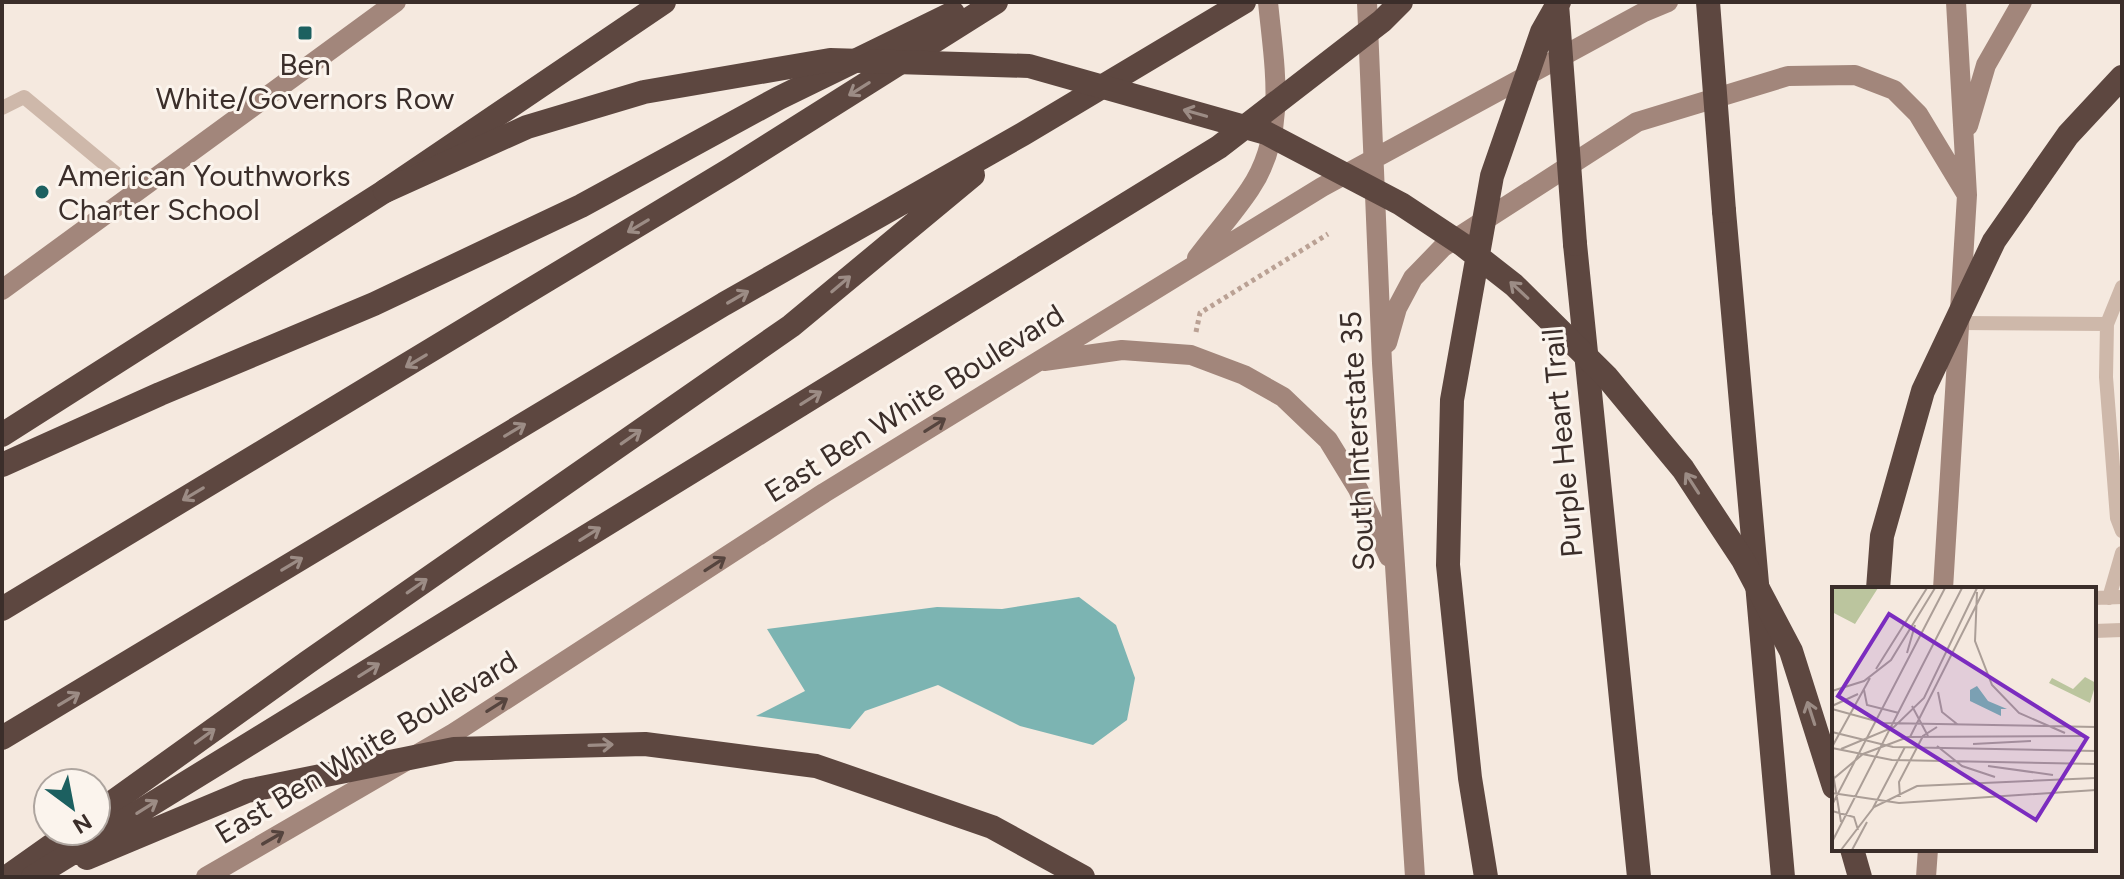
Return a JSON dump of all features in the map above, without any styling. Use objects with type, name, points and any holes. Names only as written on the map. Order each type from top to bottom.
[{"type":"highway","points":[[2,435],[385,191],[664,2]]},
{"type":"highway","points":[[2,465],[160,394],[388,298],[581,206],[779,98],[977,2]]},
{"type":"highway","points":[[2,609],[718,178],[996,2]]},
{"type":"highway","points":[[2,738],[724,304],[1023,134],[1244,2]]},
{"type":"highway","points":[[33,877],[1219,147],[1382,21],[1401,2]]},
{"type":"highway","points":[[1486,877],[1470,778],[1448,565],[1452,400],[1492,176],[1542,32],[1558,2]]},
{"type":"highway","name":"Purple Heart Trail","points":[[1558,2],[1575,244],[1639,877]]},
{"type":"highway","points":[[1708,2],[1783,877]]},
{"type":"highway","points":[[385,191],[527,127],[644,92],[830,60],[1029,66],[1266,133],[1401,204],[1463,245],[1514,285],[1606,376],[1683,469],[1743,560],[1791,651],[1832,781]]},
{"type":"highway","points":[[1878,587],[1882,536],[1923,391],[1994,241],[2068,135],[2122,77]]},
{"type":"highway","points":[[112,803],[308,662],[791,326],[1023,134]]},
{"type":"highway","points":[[40,877],[247,791],[454,749],[645,744],[816,766],[992,827],[1083,877]]},
{"type":"highway","points":[[7,877],[49,847]]},
{"type":"highway","points":[[1853,851],[1860,877]]},
{"type":"highway","points":[[1869,851],[1870,877]]},
{"type":"main road","points":[[2,290],[396,2]]},
{"type":"main road","points":[[1189,267],[1251,189],[1268,155],[1277,104],[1268,2]]},
{"type":"main road","name":"South Interstate 35","points":[[1367,2],[1382,363],[1415,877]]},
{"type":"main road","name":"East Ben White Boulevard","points":[[206,877],[454,733],[824,493],[1322,187],[1644,12],[1668,2]]},
{"type":"main road","points":[[1943,587],[1967,195],[1956,2]]},
{"type":"main road","points":[[1964,142],[1986,65],[2022,2]]},
{"type":"main road","points":[[1382,363],[1397,308],[1413,278],[1443,247],[1637,122],[1788,76],[1855,75],[1894,90],[1918,114],[1967,195]]},
{"type":"main road","points":[[1036,362],[1122,350],[1191,355],[1244,375],[1283,397],[1328,440],[1358,489],[1394,567]]},
{"type":"main road","points":[[1926,877],[1928,851]]},
{"type":"lane","points":[[2,108],[24,97],[137,191]]},
{"type":"lane","points":[[2122,287],[2107,324],[2108,407],[2117,518],[2122,531]]},
{"type":"lane","points":[[1959,323],[2107,324]]},
{"type":"lane","points":[[2108,598],[2122,553]]},
{"type":"lane","points":[[2096,631],[2122,630]]},
{"type":"path","points":[[1197,329],[1200,313],[1328,234]]},
{"type":"water","points":[[1079,597],[1116,625],[1135,678],[1127,720],[1093,745],[1020,726],[938,685],[865,711],[850,729],[756,716],[805,691],[767,629],[937,607],[1002,609]]},
{"type":"place","name":"Ben White/Governors Row","points":[[305,33]]},
{"type":"place","name":"American Youthworks Charter School","points":[[42,192]]}]
